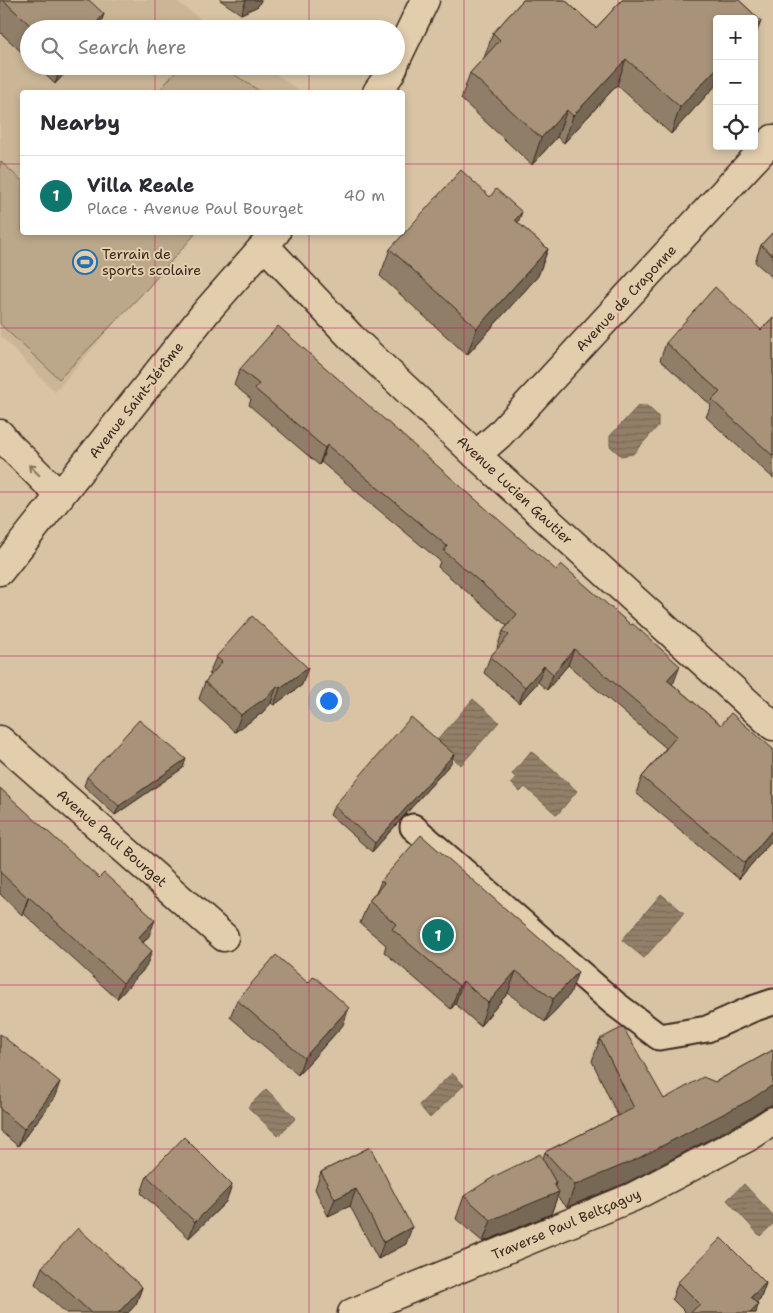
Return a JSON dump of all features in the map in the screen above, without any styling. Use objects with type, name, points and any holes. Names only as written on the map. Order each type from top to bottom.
[{"type":"street","points":[[405,41],[424,0]]},
{"type":"street","points":[[378,90],[389,75]]},
{"type":"street","name":"Avenue de Craponne","points":[[476,455],[506,428],[773,139]]},
{"type":"street","name":"Avenue Lucien Gautier","points":[[271,239],[351,337],[476,455],[773,726]]},
{"type":"street","name":"Avenue Saint-Jérôme","points":[[0,571],[206,312],[271,239]]},
{"type":"street","points":[[0,434],[60,496]]},
{"type":"street","name":"Avenue Paul Bourget","points":[[0,740],[224,937]]},
{"type":"street","name":"Traverse Paul Beltçaguy","points":[[352,1313],[633,1197],[750,1136],[773,1121]]},
{"type":"lane","points":[[413,827],[614,1003],[659,1037],[707,1029],[773,1002]]},
{"type":"shaded area","name":"Terrain de sports scolaire","points":[[0,0],[175,0],[202,20],[20,20],[20,75],[277,75],[298,90],[20,90],[20,235],[190,235],[55,392],[0,335]]},
{"type":"shaded area","points":[[173,75],[235,75],[258,90],[160,90]]},
{"type":"shaded area","name":"Terrain de sports scolaire","points":[[0,161],[20,179],[20,235],[194,235],[145,291],[59,379],[0,324]]},
{"type":"shaded area","points":[[638,406],[647,406],[658,416],[658,426],[633,454],[621,456],[610,446],[610,436]]},
{"type":"shaded area","points":[[473,699],[499,722],[461,765],[435,743]]},
{"type":"shaded area","points":[[531,751],[577,791],[557,815],[525,787],[520,792],[511,783],[516,778],[512,774]]},
{"type":"shaded area","points":[[661,894],[684,913],[644,958],[622,940]]},
{"type":"shaded area","points":[[452,1073],[464,1085],[430,1118],[419,1105]]},
{"type":"shaded area","points":[[266,1089],[296,1118],[278,1136],[248,1107]]},
{"type":"shaded area","points":[[744,1184],[773,1215],[773,1224],[760,1236],[727,1200]]},
{"type":"building","points":[[3,0],[89,0],[104,14],[99,20],[24,20]]},
{"type":"building","points":[[523,0],[565,0],[596,28],[622,0],[739,0],[755,15],[713,15],[713,72],[680,107],[626,59],[573,116],[567,110],[541,138],[470,73],[500,40],[493,33]]},
{"type":"building","points":[[461,170],[490,197],[496,189],[522,212],[515,220],[548,249],[477,328],[390,249],[403,235],[405,235],[405,232]]},
{"type":"building","points":[[773,232],[773,256],[761,245]]},
{"type":"building","points":[[715,287],[761,330],[773,317],[773,456],[712,400],[720,392],[666,343]]},
{"type":"building","points":[[278,326],[556,570],[561,564],[680,666],[667,680],[721,725],[731,713],[773,749],[773,829],[745,863],[642,777],[677,736],[574,649],[553,674],[544,666],[525,687],[490,657],[509,635],[503,631],[517,614],[444,551],[447,546],[327,445],[325,448],[255,389],[259,384],[240,369]]},
{"type":"building","points":[[252,616],[308,668],[280,688],[277,686],[268,696],[241,715],[205,682],[222,662],[216,657]]},
{"type":"building","points":[[411,717],[454,754],[375,843],[334,806]]},
{"type":"building","points":[[139,720],[186,759],[119,806],[87,777]]},
{"type":"building","points":[[0,788],[99,878],[104,873],[155,920],[138,938],[152,951],[123,983],[0,872]]},
{"type":"building","points":[[421,835],[578,972],[553,999],[516,971],[488,1003],[463,981],[459,986],[392,929],[396,924],[369,901],[384,883],[381,881]]},
{"type":"building","points":[[276,955],[308,983],[314,976],[349,1008],[304,1058],[237,1000]]},
{"type":"building","points":[[623,1027],[664,1099],[703,1077],[715,1082],[773,1050],[773,1085],[750,1100],[635,1160],[575,1185],[545,1152],[634,1108],[600,1039]]},
{"type":"building","points":[[0,1034],[60,1082],[24,1129],[0,1109]]},
{"type":"building","points":[[184,1137],[232,1185],[195,1222],[147,1176]]},
{"type":"building","points":[[370,1147],[412,1227],[384,1242],[356,1189],[335,1199],[321,1172]]},
{"type":"building","points":[[540,1154],[559,1192],[491,1220],[464,1196],[495,1176]]},
{"type":"building","points":[[78,1228],[142,1287],[118,1313],[91,1313],[42,1267]]},
{"type":"building","points":[[721,1238],[766,1283],[751,1297],[758,1305],[750,1313],[690,1313],[700,1304],[678,1282]]},
{"type":"place","name":"Terrain de sports scolaire","points":[[85,262]]},
{"type":"place","name":"Villa Reale","points":[[438,935]]}]
